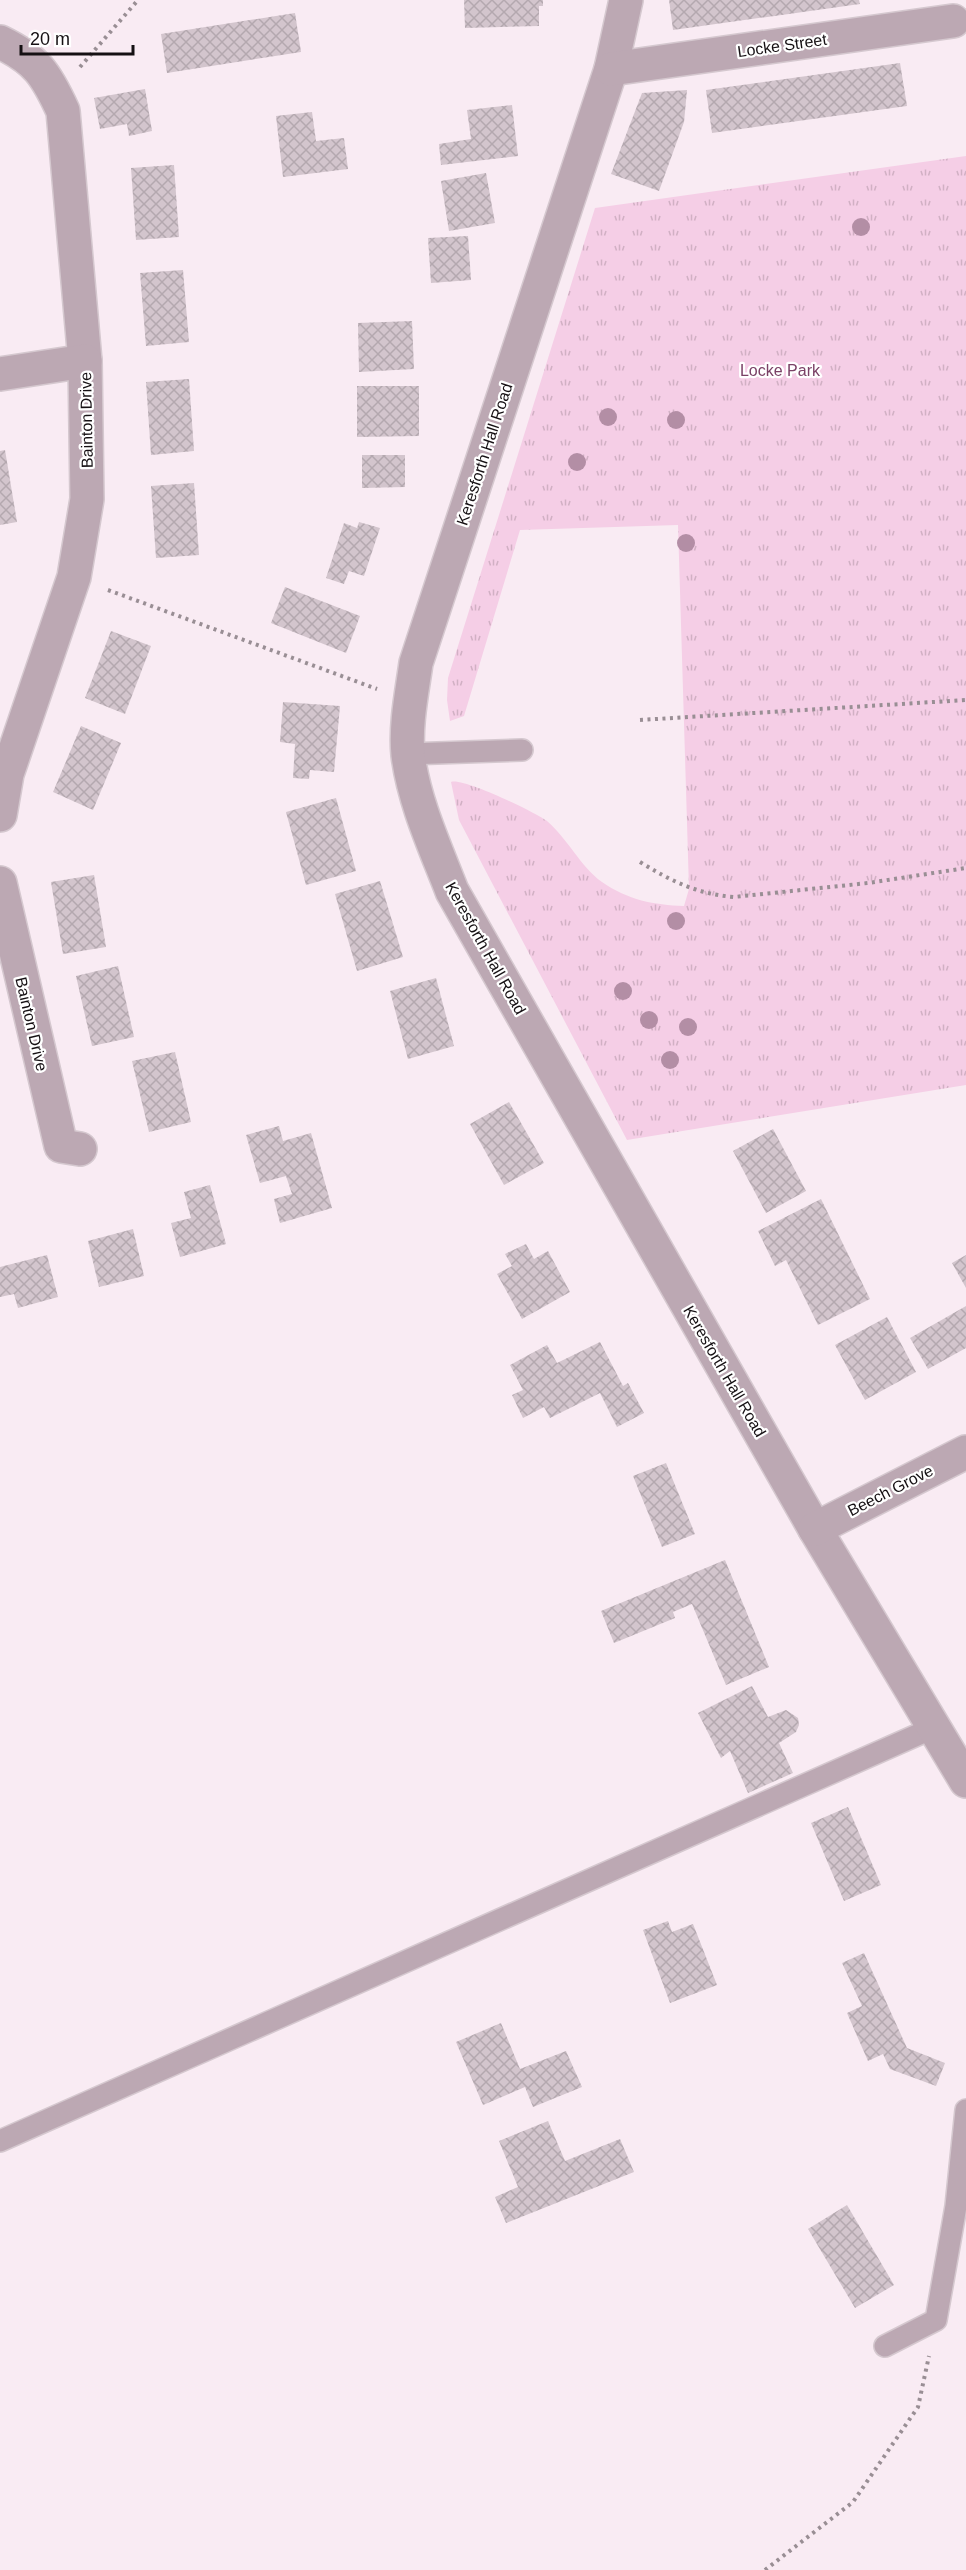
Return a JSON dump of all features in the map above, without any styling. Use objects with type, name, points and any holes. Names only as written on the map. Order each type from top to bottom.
[{"type":"street","name":"Keresforth Hall Road","points":[[626,0],[611,69],[416,663],[408,754],[422,813],[452,891],[815,1529],[966,1781]]},
{"type":"street","name":"Locke Street","points":[[611,69],[953,21]]},
{"type":"street","name":"Bainton Drive","points":[[0,42],[25,54],[49,80],[63,111],[85,361],[87,499],[74,577],[7,774],[0,815]]},
{"type":"street","points":[[0,374],[85,361]]},
{"type":"street","name":"Bainton Drive","points":[[0,884],[61,1146],[80,1149]]},
{"type":"street","name":"Beech Grove","points":[[815,1529],[966,1452]]},
{"type":"lane","points":[[408,754],[522,750]]},
{"type":"lane","points":[[0,2141],[933,1728]]},
{"type":"lane","points":[[885,2346],[936,2320],[956,2206],[966,2110]]},
{"type":"path","points":[[56,95],[138,0]]},
{"type":"path","points":[[74,577],[411,702]]},
{"type":"path","points":[[640,720],[966,700]]},
{"type":"path","points":[[640,862],[689,889],[711,895],[734,897],[868,883],[966,868]]},
{"type":"path","points":[[765,2570],[852,2502],[918,2407],[936,2320]]},
{"type":"green space","name":"Locke Park","points":[[966,156],[966,1085],[627,1140],[459,820],[451,782],[483,790],[514,803],[547,821],[594,876],[612,888],[642,900],[684,906],[689,889],[678,525],[520,530],[464,716],[450,721],[447,700],[448,678],[595,208]]},
{"type":"building","points":[[464,0],[543,0],[543,6],[539,6],[539,26],[465,28]]},
{"type":"building","points":[[669,0],[859,0],[860,4],[673,30]]},
{"type":"building","points":[[295,13],[301,52],[167,73],[161,34]]},
{"type":"building","points":[[900,63],[907,106],[712,133],[706,90]]},
{"type":"building","points":[[145,89],[152,131],[129,136],[127,124],[100,129],[94,98]]},
{"type":"building","points":[[687,90],[684,122],[659,191],[611,174],[642,93]]},
{"type":"building","points":[[512,105],[518,156],[441,165],[439,144],[471,139],[467,110]]},
{"type":"building","points":[[312,112],[316,141],[344,138],[348,169],[283,177],[276,116]]},
{"type":"building","points":[[174,165],[179,237],[136,240],[131,168]]},
{"type":"building","points":[[486,173],[495,223],[449,231],[441,181]]},
{"type":"building","points":[[468,236],[471,280],[431,283],[428,238]]},
{"type":"building","points":[[183,270],[189,342],[146,346],[140,273]]},
{"type":"building","points":[[412,321],[414,369],[359,372],[358,323]]},
{"type":"building","points":[[189,379],[194,451],[151,455],[146,382]]},
{"type":"building","points":[[357,386],[419,386],[419,436],[357,437]]},
{"type":"building","points":[[5,450],[17,522],[0,525],[0,451]]},
{"type":"building","points":[[362,455],[405,455],[405,487],[362,488]]},
{"type":"building","points":[[194,483],[199,555],[156,558],[151,486]]},
{"type":"building","points":[[359,522],[380,528],[364,576],[349,571],[344,584],[326,578],[344,523],[357,528]]},
{"type":"building","points":[[285,587],[360,616],[346,653],[271,623]]},
{"type":"building","points":[[111,631],[151,646],[125,714],[85,698]]},
{"type":"building","points":[[283,702],[340,706],[334,772],[310,770],[309,779],[293,778],[295,744],[280,742]]},
{"type":"building","points":[[81,726],[121,743],[93,810],[53,792]]},
{"type":"building","points":[[336,798],[356,871],[306,885],[286,812]]},
{"type":"building","points":[[94,875],[106,947],[63,954],[51,882]]},
{"type":"building","points":[[380,881],[403,957],[357,971],[335,894]]},
{"type":"building","points":[[118,966],[134,1037],[92,1046],[76,976]]},
{"type":"building","points":[[436,978],[454,1046],[408,1059],[390,991]]},
{"type":"building","points":[[175,1052],[191,1122],[149,1132],[132,1061]]},
{"type":"building","points":[[509,1102],[544,1163],[504,1185],[470,1124]]},
{"type":"building","points":[[279,1126],[283,1141],[311,1133],[332,1208],[280,1223],[274,1199],[292,1194],[286,1176],[260,1183],[246,1135]]},
{"type":"building","points":[[773,1129],[806,1191],[766,1213],[733,1151]]},
{"type":"building","points":[[210,1185],[226,1244],[180,1257],[171,1223],[191,1218],[184,1192]]},
{"type":"building","points":[[821,1199],[870,1299],[818,1325],[786,1260],[775,1266],[758,1231]]},
{"type":"building","points":[[133,1229],[144,1276],[99,1287],[88,1241]]},
{"type":"building","points":[[526,1244],[534,1259],[548,1251],[570,1292],[522,1319],[497,1274],[512,1266],[505,1254]]},
{"type":"building","points":[[47,1255],[58,1297],[18,1308],[14,1294],[0,1297],[0,1267]]},
{"type":"building","points":[[966,1255],[966,1288],[952,1263]]},
{"type":"building","points":[[966,1306],[966,1348],[928,1369],[910,1338]]},
{"type":"building","points":[[887,1317],[916,1372],[865,1400],[835,1345]]},
{"type":"building","points":[[600,1342],[623,1386],[628,1383],[644,1413],[617,1427],[600,1393],[550,1418],[544,1407],[523,1418],[512,1395],[523,1390],[510,1365],[547,1345],[557,1363]]},
{"type":"building","points":[[666,1463],[695,1534],[662,1547],[633,1476]]},
{"type":"building","points":[[725,1560],[769,1667],[726,1685],[692,1604],[673,1612],[675,1618],[614,1643],[601,1611]]},
{"type":"building","points":[[752,1686],[768,1717],[786,1710],[798,1718],[799,1725],[796,1732],[779,1743],[793,1773],[748,1793],[730,1751],[721,1758],[698,1713]]},
{"type":"building","points":[[848,1807],[881,1885],[844,1901],[811,1823]]},
{"type":"building","points":[[668,1921],[672,1932],[693,1924],[717,1985],[670,2003],[643,1930]]},
{"type":"building","points":[[864,1953],[907,2048],[945,2063],[936,2086],[890,2069],[883,2054],[868,2061],[847,2013],[862,2006],[842,1963]]},
{"type":"building","points":[[501,2023],[520,2069],[566,2051],[582,2087],[533,2107],[525,2087],[483,2105],[456,2042]]},
{"type":"building","points":[[548,2121],[565,2161],[620,2139],[634,2172],[506,2223],[495,2197],[518,2187],[499,2141]]},
{"type":"building","points":[[847,2205],[894,2285],[855,2308],[808,2229]]}]
